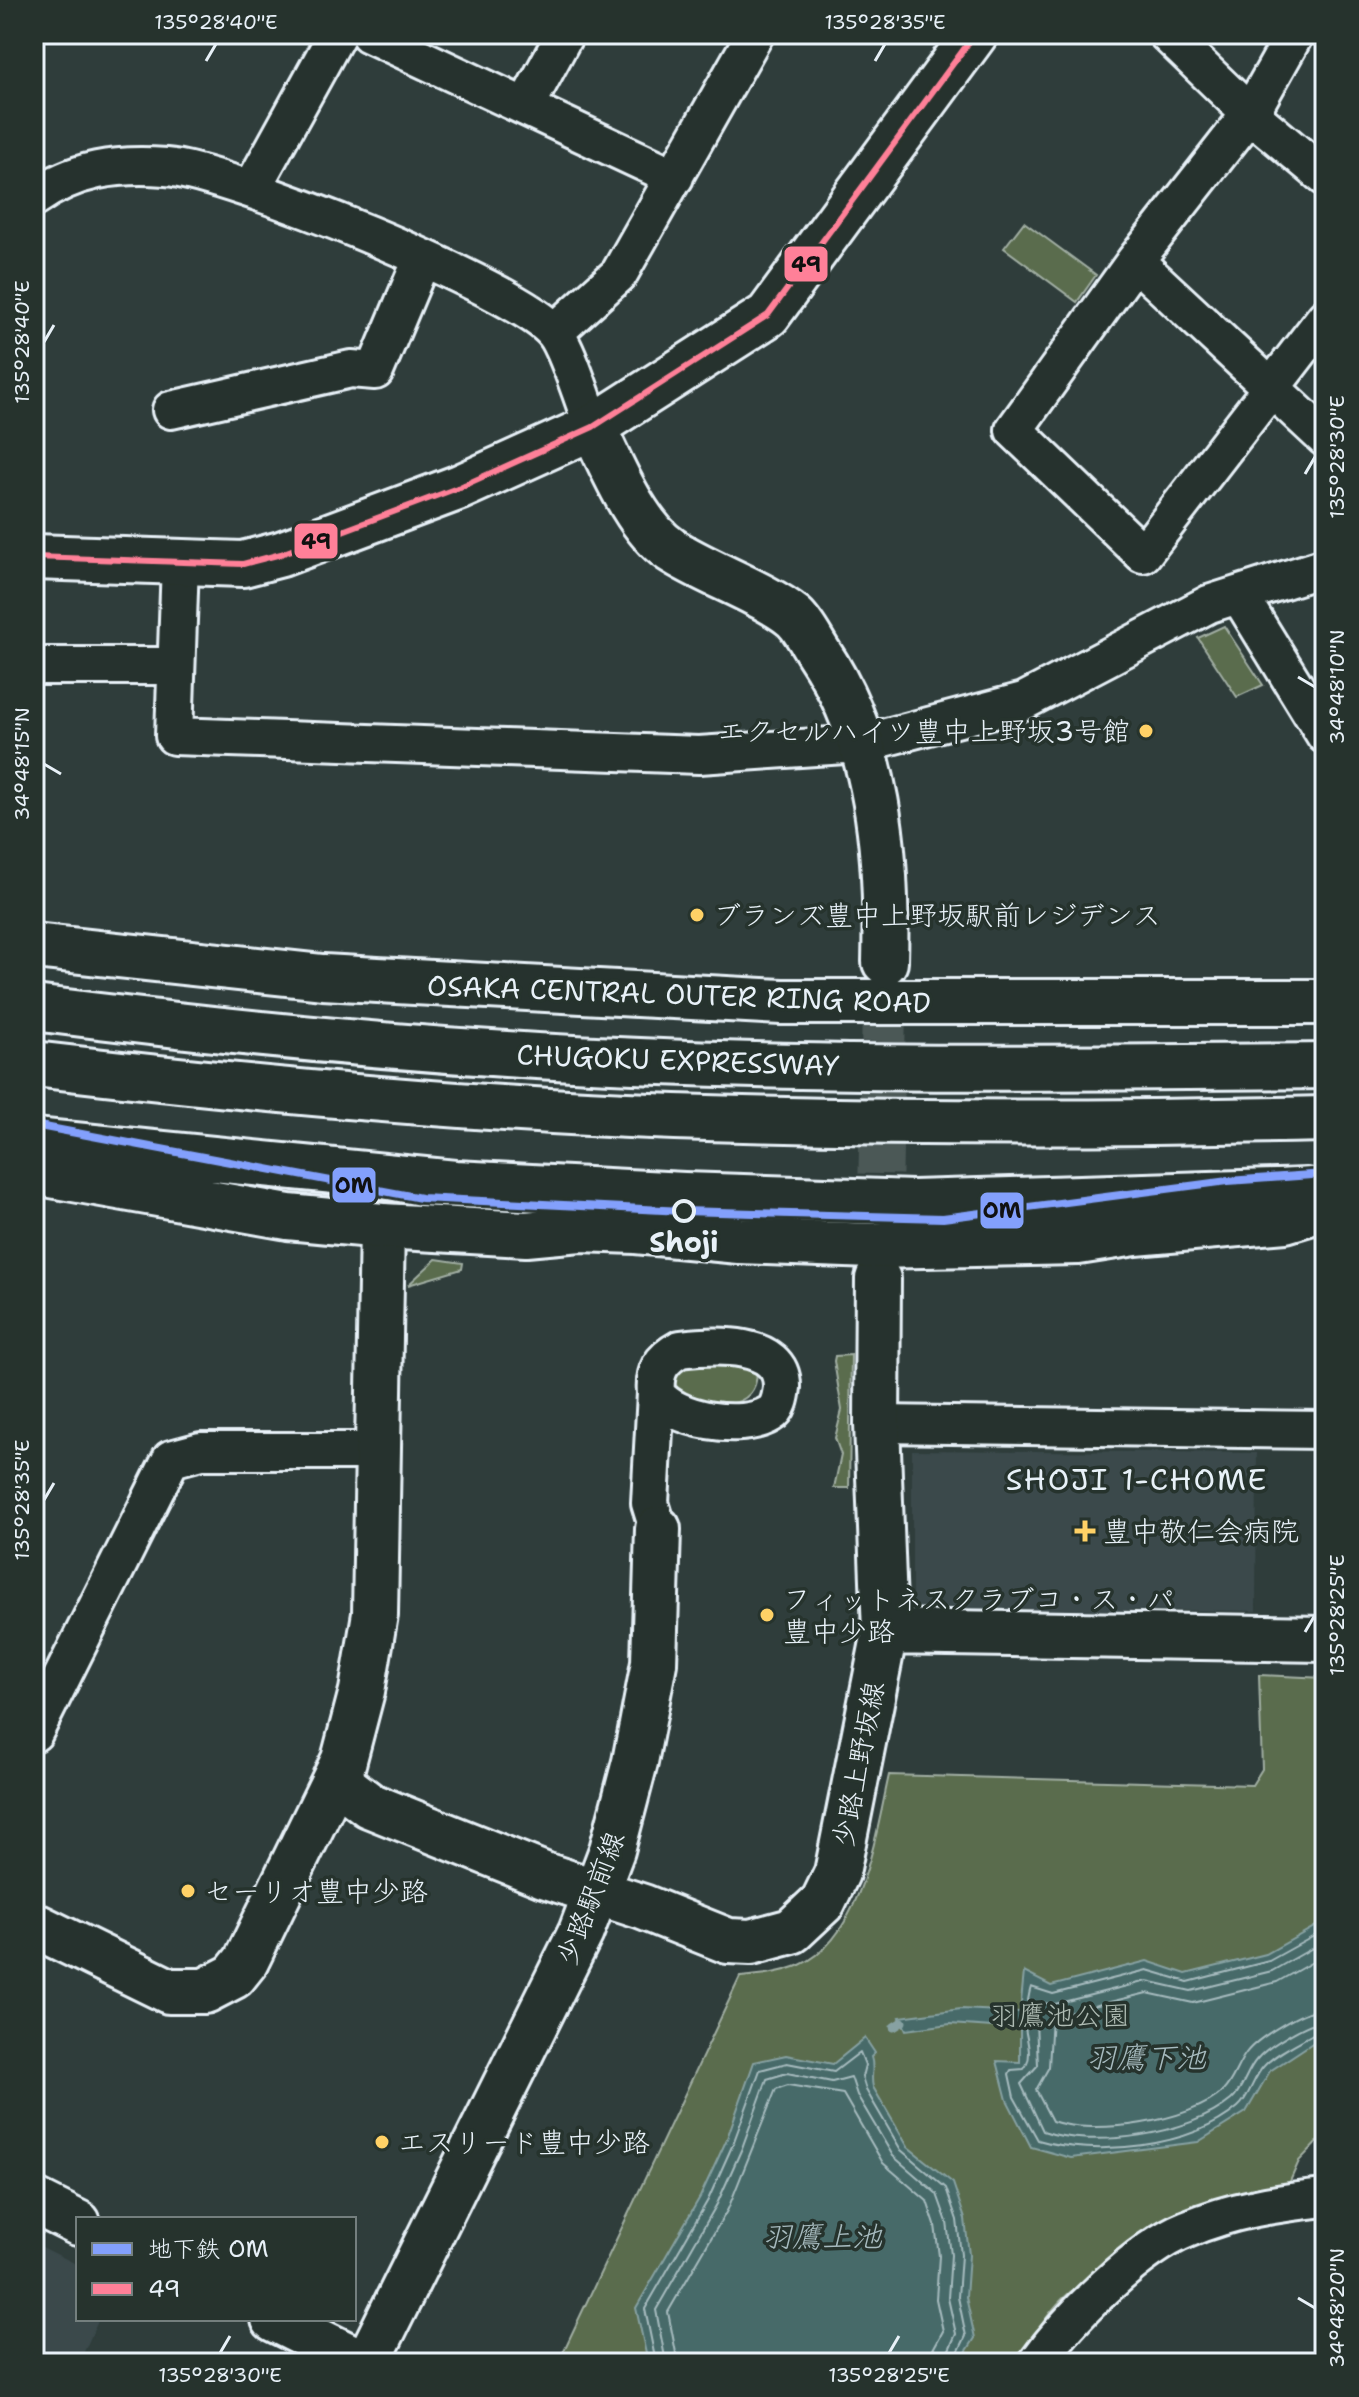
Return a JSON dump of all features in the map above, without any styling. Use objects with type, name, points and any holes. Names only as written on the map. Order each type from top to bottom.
[{"type":"main road","points":[[34,557],[243,564],[281,554],[460,487],[593,427],[768,315],[975,34]]},
{"type":"main road","points":[[593,427],[629,502],[668,548],[795,618],[834,676],[860,744],[882,833],[885,962]]},
{"type":"main road","name":"OSAKA CENTRAL OUTER RING ROAD","points":[[34,946],[323,977],[782,1002],[1325,1002]]},
{"type":"main road","name":"CHUGOKU EXPRESSWAY","points":[[34,1008],[325,1041],[509,1054],[959,1068],[1325,1066]]},
{"type":"main road","name":"CHUGOKU EXPRESSWAY","points":[[34,1064],[309,1093],[673,1117],[892,1123],[1325,1119]]},
{"type":"main road","points":[[34,1141],[455,1183],[714,1197],[913,1203],[1325,1190]]},
{"type":"main road","points":[[34,1172],[288,1217],[382,1226],[526,1234],[580,1229],[636,1231],[739,1241],[872,1246],[1024,1246],[1285,1220],[1325,1208]]},
{"type":"main road","points":[[34,1925],[169,1991],[189,1994],[219,1985],[240,1969],[256,1944],[344,1760],[362,1691],[375,1614],[382,1226]]},
{"type":"main road","name":"少路上野坂線","points":[[344,1760],[344,1786],[358,1799],[544,1875],[728,1941],[774,1938],[808,1919],[823,1902],[837,1873],[885,1632],[877,1424],[878,1279]]},
{"type":"main road","name":"少路駅前線","points":[[365,2363],[581,1932],[617,1834],[647,1709],[654,1663],[658,1529]]},
{"type":"main road","points":[[885,1632],[1325,1639]]},
{"type":"main road","points":[[34,2201],[76,2222]]},
{"type":"main road","points":[[278,2321],[365,2363]]},
{"type":"street","points":[[252,188],[337,34]]},
{"type":"street","points":[[369,34],[675,177]]},
{"type":"street","points":[[526,106],[565,34]]},
{"type":"street","points":[[555,332],[619,274],[755,34]]},
{"type":"street","points":[[1167,34],[1250,114],[1325,177]]},
{"type":"street","points":[[1295,34],[1250,114],[1135,261],[1014,430],[1143,554],[1325,318]]},
{"type":"street","points":[[34,198],[53,184],[102,166],[169,167],[252,188],[502,293],[555,332],[593,427]]},
{"type":"street","points":[[171,410],[351,369],[375,371],[422,259]]},
{"type":"street","points":[[1135,261],[1325,438]]},
{"type":"street","points":[[180,562],[174,736],[699,755],[860,744],[1024,701],[1209,604],[1325,567]]},
{"type":"street","points":[[1239,595],[1325,735]]},
{"type":"street","points":[[34,666],[176,666]]},
{"type":"street","name":"少路駅前線","points":[[658,1529],[650,1492],[660,1365],[680,1349],[751,1350],[766,1355],[779,1367],[781,1395],[770,1414],[702,1420]]},
{"type":"street","points":[[656,1393],[671,1408],[702,1420]]},
{"type":"street","points":[[658,1529],[667,1503],[672,1442],[681,1431],[702,1420]]},
{"type":"street","points":[[877,1424],[1325,1430]]},
{"type":"street","points":[[34,1733],[171,1459],[201,1451],[378,1451]]},
{"type":"street","points":[[1037,2363],[1109,2281],[1185,2229],[1261,2205],[1325,2198]]},
{"type":"shaded area","name":"豊中敬仁会病院","points":[[912,1450],[1257,1453],[1256,1611],[912,1609]]},
{"type":"shaded area","points":[[34,2243],[76,2264],[76,2321],[98,2321],[79,2363],[34,2363]]},
{"type":"green space","points":[[1024,222],[1096,275],[1077,302],[1004,248]]},
{"type":"green space","points":[[1224,626],[1263,685],[1237,697],[1198,638]]},
{"type":"green space","points":[[436,1259],[463,1263],[462,1269],[408,1285]]},
{"type":"green space","points":[[851,1355],[849,1488],[834,1488],[841,1455],[835,1438],[842,1410],[834,1361],[835,1356]]},
{"type":"green space","points":[[682,1361],[756,1366],[756,1382],[750,1393],[740,1401],[713,1405],[698,1403],[672,1393],[673,1371]]},
{"type":"green space","name":"羽鷹池公園","points":[[1259,1675],[1325,1678],[1325,2134],[1299,2161],[1288,2186],[1174,2233],[1093,2275],[1054,2308],[1019,2363],[558,2363],[740,1977],[778,1972],[800,1965],[821,1951],[838,1932],[852,1908],[863,1882],[889,1775],[1252,1785],[1262,1769]]},
{"type":"water","name":"羽鷹下池","points":[[1325,1921],[1325,2039],[1320,2038],[1270,2071],[1246,2112],[1198,2142],[1071,2158],[1031,2147],[1007,2100],[997,2061],[1020,2062],[1020,2029],[950,2024],[906,2030],[900,2017],[961,2009],[1020,2012],[1024,1972],[1051,1986],[1147,1961],[1186,1974],[1266,1954]]},
{"type":"water","name":"羽鷹上池","points":[[865,2038],[875,2053],[871,2057],[873,2087],[908,2147],[953,2183],[965,2219],[969,2255],[966,2297],[975,2338],[959,2363],[648,2363],[636,2308],[700,2197],[726,2141],[754,2062],[786,2055],[833,2064]]},
{"type":"waterway","points":[[894,2027],[902,2022]]},
{"type":"tunnel","points":[[879,1240],[885,964]]},
{"type":"metro line","name":"OM","points":[[34,1125],[421,1198],[683,1211],[943,1218],[1228,1181],[1325,1174]]},
{"type":"transit line","name":"49","points":[[34,557],[243,564],[281,554],[460,487],[593,427],[768,315],[975,34]]},
{"type":"place","name":"エクセルハイツ豊中上野坂3号館","points":[[1146,731]]},
{"type":"place","name":"ブランズ豊中上野坂駅前レジデンス","points":[[697,915]]},
{"type":"place","name":"Shoji","points":[[684,1211]]},
{"type":"place","name":"豊中敬仁会病院","points":[[1085,1531]]},
{"type":"place","name":"フィットネスクラブコ・ス・パ 豊中少路","points":[[767,1615]]},
{"type":"place","name":"セーリオ豊中少路","points":[[188,1891]]},
{"type":"place","name":"エスリード豊中少路","points":[[382,2142]]},
{"type":"district","name":"SHOJI 1-CHOME","points":[[1137,1480]]}]
